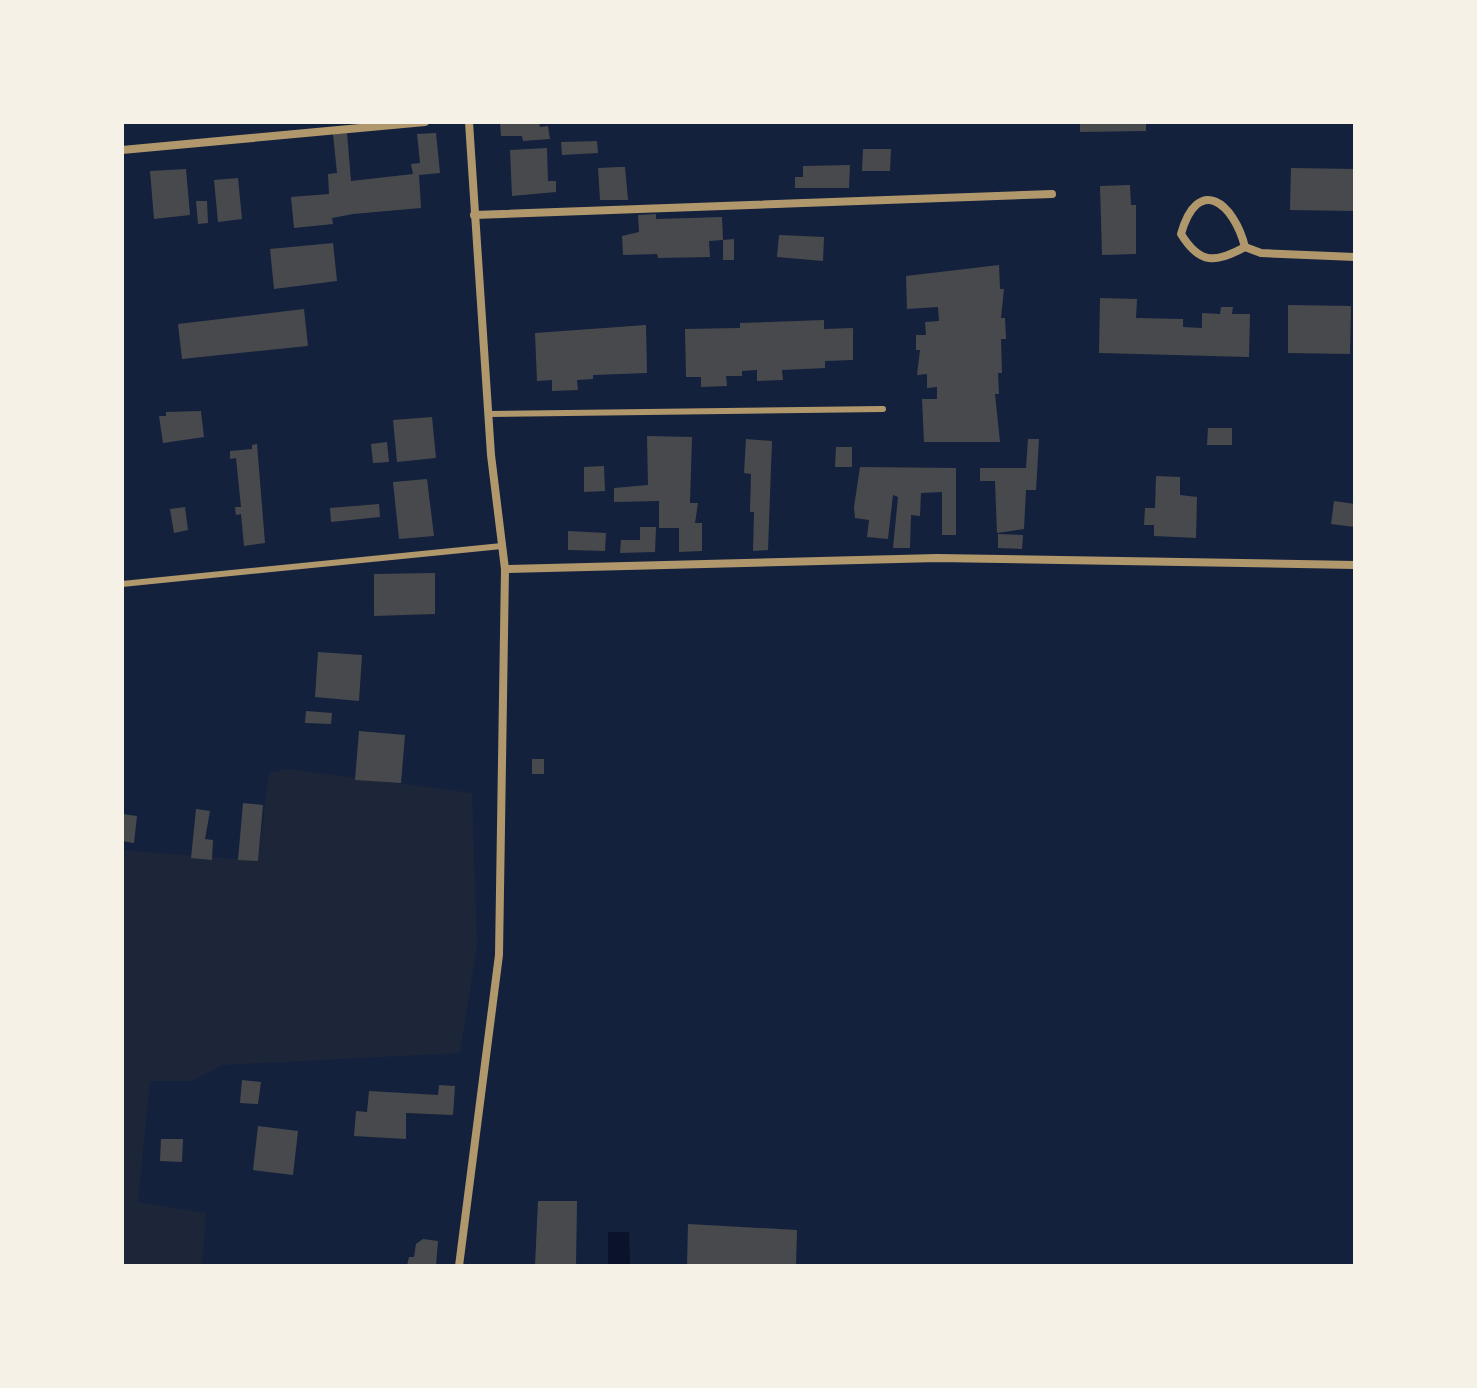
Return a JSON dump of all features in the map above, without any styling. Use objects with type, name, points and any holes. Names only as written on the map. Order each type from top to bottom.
[{"type":"street","points":[[122,150],[425,122]]},
{"type":"street","points":[[459,1266],[499,955],[505,569],[488,414],[469,122]]},
{"type":"street","points":[[474,215],[1052,194]]},
{"type":"street","points":[[1204,200],[1216,200],[1233,212],[1245,247],[1224,259],[1206,259],[1190,248],[1181,234],[1187,212],[1204,200]]},
{"type":"street","points":[[1245,247],[1261,253],[1355,257]]},
{"type":"street","points":[[505,569],[937,558],[1355,565]]},
{"type":"lane","points":[[488,414],[883,409]]},
{"type":"lane","points":[[122,584],[502,546]]},
{"type":"shaded area","points":[[288,769],[472,793],[477,946],[460,1053],[223,1065],[192,1081],[150,1081],[138,1202],[206,1213],[202,1266],[122,1266],[122,850],[258,861],[269,773]]},
{"type":"shaded area","points":[[608,1232],[629,1232],[630,1266],[608,1266]]},
{"type":"building","points":[[500,122],[539,122],[540,127],[548,126],[550,139],[523,141],[522,136],[501,136]]},
{"type":"building","points":[[1080,122],[1146,122],[1146,131],[1080,132]]},
{"type":"building","points":[[347,133],[351,181],[413,174],[411,164],[420,163],[417,134],[436,133],[440,173],[419,175],[421,208],[353,214],[332,218],[333,224],[294,228],[291,197],[329,194],[328,174],[337,173],[333,134]]},
{"type":"building","points":[[597,141],[598,153],[562,155],[561,142]]},
{"type":"building","points":[[547,148],[548,181],[556,181],[556,192],[512,196],[510,150]]},
{"type":"building","points":[[863,149],[891,149],[890,171],[862,171]]},
{"type":"building","points":[[850,165],[849,188],[795,188],[795,177],[803,177],[803,166]]},
{"type":"building","points":[[625,167],[628,200],[600,200],[598,168]]},
{"type":"building","points":[[1291,168],[1355,169],[1355,211],[1290,210]]},
{"type":"building","points":[[186,169],[190,215],[154,219],[150,171]]},
{"type":"building","points":[[238,178],[242,219],[218,222],[214,180]]},
{"type":"building","points":[[1130,185],[1131,205],[1136,205],[1136,254],[1102,255],[1100,186]]},
{"type":"building","points":[[196,201],[207,201],[208,223],[198,224]]},
{"type":"building","points":[[656,214],[656,219],[722,217],[723,240],[709,241],[710,257],[623,255],[622,236],[639,232],[638,215]]},
{"type":"building","points":[[779,235],[824,237],[823,261],[777,257]]},
{"type":"building","points":[[734,239],[734,260],[723,260],[723,240]]},
{"type":"building","points":[[333,243],[337,281],[274,289],[270,249]]},
{"type":"building","points":[[999,265],[1000,289],[1004,289],[1001,318],[1005,318],[1006,339],[1001,339],[1002,373],[998,373],[999,394],[995,394],[1000,442],[924,442],[922,399],[937,399],[937,387],[927,388],[927,374],[917,375],[920,350],[916,350],[916,335],[926,335],[925,322],[939,321],[938,307],[907,309],[906,276]]},
{"type":"building","points":[[1100,298],[1137,299],[1136,318],[1183,319],[1183,327],[1202,328],[1202,313],[1220,314],[1221,307],[1233,307],[1232,314],[1250,314],[1249,357],[1099,353]]},
{"type":"building","points":[[1288,305],[1351,306],[1350,354],[1288,353]]},
{"type":"building","points":[[304,309],[308,346],[182,359],[178,324]]},
{"type":"building","points":[[824,320],[824,329],[853,328],[853,360],[825,361],[825,368],[782,370],[783,380],[757,381],[757,370],[742,371],[742,376],[726,376],[727,386],[701,387],[701,377],[686,377],[685,329],[740,328],[740,323]]},
{"type":"building","points":[[646,325],[647,373],[593,375],[593,379],[577,380],[578,390],[552,391],[552,380],[537,381],[535,333]]},
{"type":"building","points":[[201,411],[204,437],[163,443],[159,416],[166,416],[166,412]]},
{"type":"building","points":[[432,417],[436,458],[397,462],[393,420]]},
{"type":"building","points":[[1208,428],[1232,428],[1232,445],[1207,445]]},
{"type":"building","points":[[647,436],[692,437],[690,503],[698,503],[695,523],[702,523],[702,551],[679,552],[679,528],[659,528],[659,501],[614,502],[614,488],[648,485]]},
{"type":"building","points":[[746,439],[772,441],[768,550],[753,551],[751,474],[744,473]]},
{"type":"building","points":[[1028,439],[1039,439],[1036,490],[1026,490],[1024,529],[997,533],[995,481],[980,481],[980,468],[1026,468]]},
{"type":"building","points":[[387,442],[389,462],[373,463],[371,444]]},
{"type":"building","points":[[257,444],[265,543],[244,546],[241,514],[236,515],[235,507],[241,507],[236,458],[230,459],[230,451],[252,449],[252,445]]},
{"type":"building","points":[[836,447],[852,447],[852,467],[835,467]]},
{"type":"building","points":[[604,466],[605,491],[584,492],[584,467]]},
{"type":"building","points":[[860,467],[956,468],[956,535],[942,535],[942,492],[921,493],[920,516],[911,515],[910,548],[893,548],[898,497],[893,495],[888,539],[867,537],[869,520],[855,518]]},
{"type":"building","points":[[1156,476],[1180,477],[1180,495],[1197,497],[1196,538],[1154,536],[1154,525],[1144,525],[1145,508],[1155,508]]},
{"type":"building","points":[[427,479],[434,536],[399,539],[393,482]]},
{"type":"building","points":[[1334,501],[1355,504],[1355,527],[1331,524]]},
{"type":"building","points":[[379,504],[380,517],[331,522],[330,508]]},
{"type":"building","points":[[185,507],[188,530],[174,533],[170,509]]},
{"type":"building","points":[[640,527],[656,527],[655,552],[620,553],[621,540],[640,540]]},
{"type":"building","points":[[568,531],[606,533],[605,551],[568,550]]},
{"type":"building","points":[[998,534],[1023,535],[1022,549],[998,548]]},
{"type":"building","points":[[435,573],[435,614],[374,616],[374,574]]},
{"type":"building","points":[[318,652],[362,655],[359,701],[315,697]]},
{"type":"building","points":[[306,711],[332,713],[331,724],[305,723]]},
{"type":"building","points":[[359,731],[405,735],[401,783],[355,780]]},
{"type":"building","points":[[532,759],[544,759],[544,774],[532,774]]},
{"type":"building","points":[[243,803],[263,805],[258,861],[238,860]]},
{"type":"building","points":[[196,809],[210,811],[205,839],[213,840],[212,860],[191,858]]},
{"type":"building","points":[[122,814],[137,816],[134,843],[122,841]]},
{"type":"building","points":[[242,1080],[261,1082],[258,1104],[240,1103]]},
{"type":"building","points":[[439,1085],[455,1086],[453,1115],[406,1113],[406,1139],[354,1136],[356,1111],[367,1112],[369,1091],[438,1095]]},
{"type":"building","points":[[258,1126],[298,1131],[293,1175],[253,1170]]},
{"type":"building","points":[[161,1139],[183,1139],[182,1162],[160,1161]]},
{"type":"building","points":[[538,1201],[577,1201],[576,1266],[535,1266]]},
{"type":"building","points":[[688,1224],[797,1230],[796,1266],[687,1266]]},
{"type":"building","points":[[423,1239],[438,1241],[436,1266],[407,1266],[409,1257],[414,1257],[416,1244]]}]
